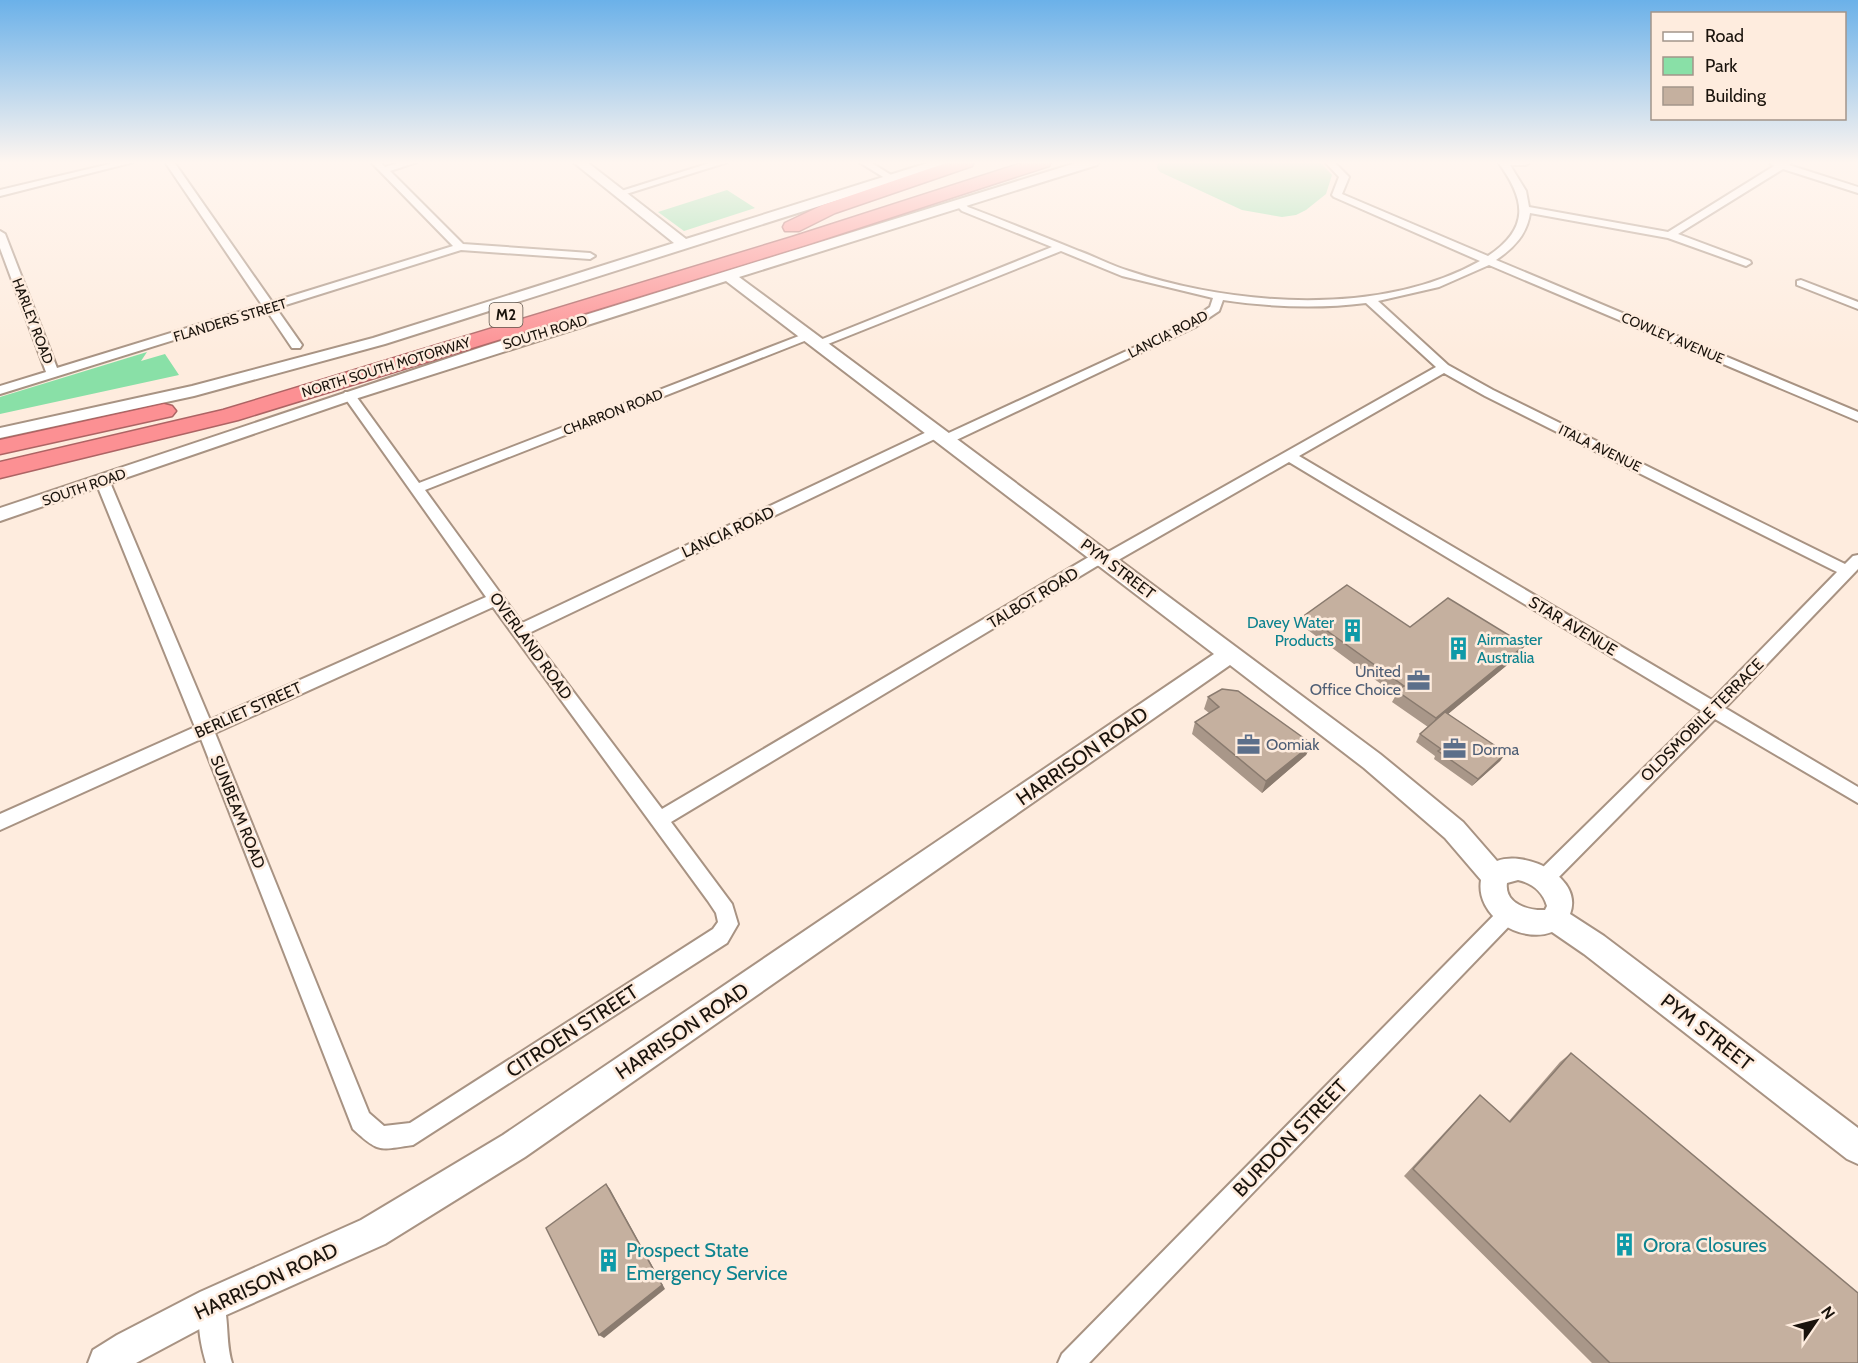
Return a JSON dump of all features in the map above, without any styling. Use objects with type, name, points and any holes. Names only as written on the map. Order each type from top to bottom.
[{"type":"highway","name":"NORTH SOUTH MOTORWAY","points":[[0,447],[172,409],[343,365],[792,226]]},
{"type":"highway","name":"NORTH SOUTH MOTORWAY","points":[[0,470],[230,416],[847,226]]},
{"type":"main road","points":[[661,226],[685,245]]},
{"type":"main road","points":[[0,433],[194,391],[306,361],[504,303],[745,226]]},
{"type":"main road","name":"SOUTH ROAD","points":[[0,515],[349,395],[886,226]]},
{"type":"main road","name":"PYM STREET","points":[[728,275],[1105,559],[1427,806],[1454,830],[1495,877]]},
{"type":"main road","name":"HARRISON ROAD","points":[[106,1363],[129,1347],[212,1304],[373,1232],[514,1146],[1230,654]]},
{"type":"main road","points":[[1513,868],[1529,871],[1544,879],[1554,890],[1560,902],[1560,910],[1555,919],[1542,924],[1531,924],[1509,913],[1496,897],[1493,885],[1495,877],[1513,868]]},
{"type":"main road","name":"PYM STREET","points":[[1555,919],[1594,945],[1858,1148]]},
{"type":"street","points":[[214,226],[296,345]]},
{"type":"street","points":[[438,226],[460,248],[590,256]]},
{"type":"street","points":[[1006,226],[1133,276],[1219,295],[1270,302],[1328,303],[1370,300],[1451,279],[1489,260],[1516,236],[1523,226]]},
{"type":"street","name":"COWLEY AVENUE","points":[[1407,226],[1858,417]]},
{"type":"street","points":[[1618,226],[1670,235],[1746,263]]},
{"type":"street","points":[[1670,235],[1685,226]]},
{"type":"street","name":"HARLEY ROAD","points":[[0,234],[53,375]]},
{"type":"street","name":"FLANDERS STREET","points":[[0,390],[460,248]]},
{"type":"street","name":"CHARRON ROAD","points":[[418,488],[1061,248]]},
{"type":"street","points":[[1801,283],[1858,306]]},
{"type":"street","name":"LANCIA ROAD","points":[[519,631],[1191,325],[1215,309],[1219,295]]},
{"type":"street","name":"ITALA AVENUE","points":[[1370,300],[1444,368],[1489,393],[1852,566]]},
{"type":"street","name":"TALBOT ROAD","points":[[659,820],[1092,562],[1105,559],[1444,368]]},
{"type":"street","name":"OVERLAND ROAD","points":[[349,395],[519,631],[715,895]]},
{"type":"street","name":"STAR AVENUE","points":[[1288,455],[1858,796]]},
{"type":"street","name":"SUNBEAM ROAD","points":[[102,480],[205,729],[362,1121],[380,1138]]},
{"type":"street","name":"OLDSMOBILE TERRACE","points":[[1544,879],[1713,710],[1852,566]]},
{"type":"street","name":"BERLIET STREET","points":[[0,822],[496,599]]},
{"type":"street","name":"CITROEN STREET","points":[[380,1138],[413,1134],[720,936],[729,924],[725,910],[715,895]]},
{"type":"street","name":"BURDON STREET","points":[[1071,1363],[1509,913]]},
{"type":"street","points":[[212,1304],[214,1346],[219,1363]]},
{"type":"green space","points":[[677,226],[701,226],[684,231]]},
{"type":"green space","points":[[147,352],[141,361],[165,354],[179,375],[0,414],[0,397]]},
{"type":"building","points":[[1347,585],[1410,627],[1448,598],[1525,645],[1436,718],[1397,691],[1404,686],[1305,615]]},
{"type":"building","name":"Oomiak","points":[[1222,689],[1238,691],[1312,744],[1266,781],[1195,722],[1219,707],[1208,697]]},
{"type":"building","name":"Dorma","points":[[1445,712],[1506,753],[1478,779],[1438,751],[1441,749],[1420,734]]},
{"type":"building","name":"Orora Closures","points":[[1571,1053],[1858,1293],[1858,1363],[1610,1363],[1413,1169],[1480,1095],[1510,1122]]},
{"type":"building","name":"Prospect State Emergency Service","points":[[606,1184],[662,1285],[599,1335],[546,1228]]},
{"type":"place","name":"Davey Water Products","points":[[1352,631]]},
{"type":"place","name":"Airmaster Australia","points":[[1459,648]]},
{"type":"place","name":"United Office Choice","points":[[1419,680]]},
{"type":"place","name":"Oomiak","points":[[1248,744]]},
{"type":"place","name":"Dorma","points":[[1454,749]]},
{"type":"place","name":"Orora Closures","points":[[1625,1245]]},
{"type":"place","name":"Prospect State Emergency Service","points":[[608,1261]]}]
